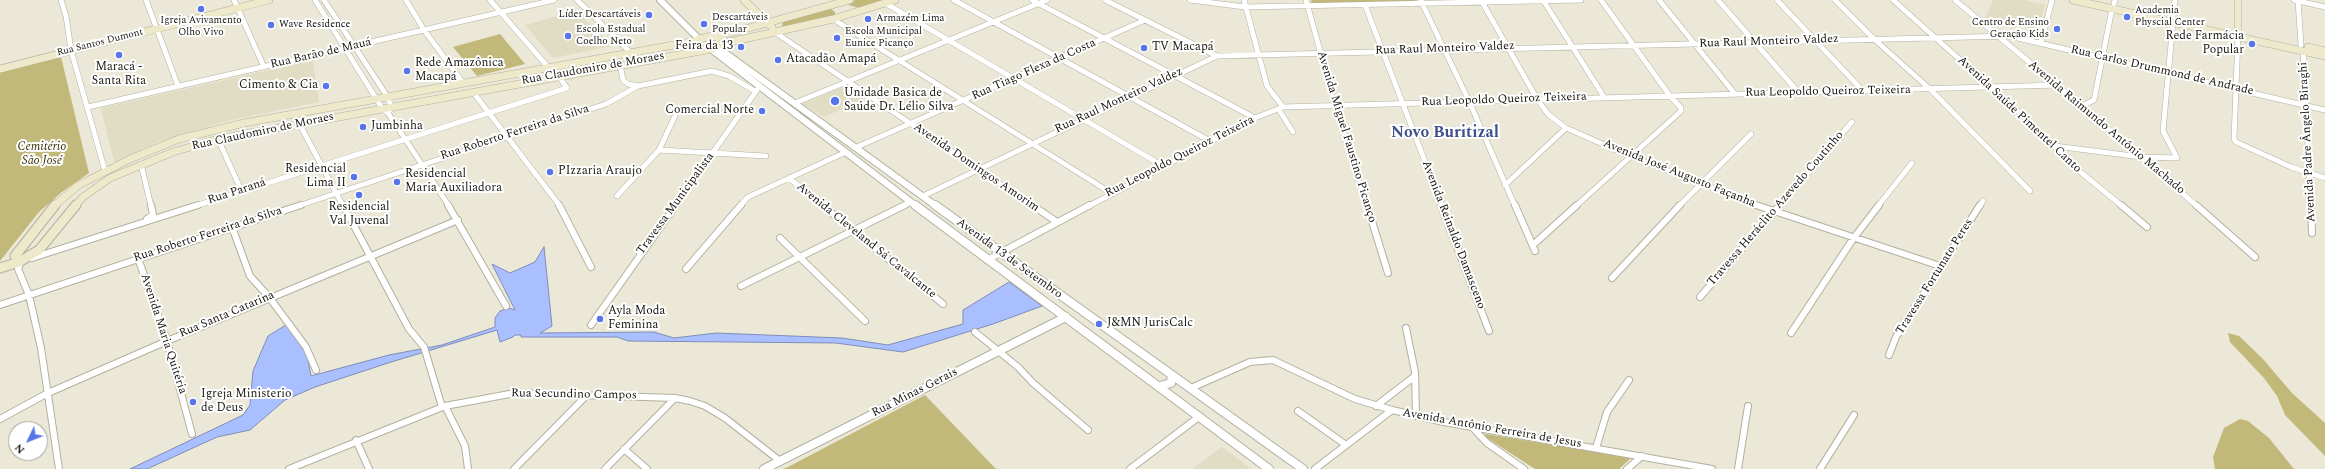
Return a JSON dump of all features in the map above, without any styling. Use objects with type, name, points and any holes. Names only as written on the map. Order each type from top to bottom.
[{"type":"main road","name":"Rua Santos Dumont","points":[[0,69],[269,0]]},
{"type":"main road","points":[[744,0],[771,23],[776,33]]},
{"type":"main road","points":[[716,37],[850,0]]},
{"type":"main road","name":"Rua Claudomiro de Moraes","points":[[716,37],[376,98],[202,132],[156,148],[105,171],[79,185],[58,202],[15,256],[19,262],[39,250],[83,197],[110,178],[173,152],[218,139],[299,123],[382,108],[390,110],[550,76],[714,48],[833,19],[894,0]]},
{"type":"main road","points":[[2073,0],[2113,4]]},
{"type":"main road","points":[[2096,0],[2142,13],[2302,48],[2325,56]]},
{"type":"main road","points":[[2238,0],[2238,34]]},
{"type":"main road","points":[[697,40],[694,44],[695,48],[714,48],[722,40],[716,37]]},
{"type":"main road","points":[[2302,48],[2325,50]]},
{"type":"main road","points":[[105,171],[110,178]]},
{"type":"main road","name":"Rua Paraná","points":[[0,268],[19,262]]},
{"type":"street","points":[[61,0],[66,16],[71,50],[105,171]]},
{"type":"street","points":[[146,0],[178,86]]},
{"type":"street","points":[[234,0],[264,67]]},
{"type":"street","points":[[315,0],[382,108]]},
{"type":"street","points":[[324,0],[387,96],[390,110],[403,138],[458,220],[506,306]]},
{"type":"street","points":[[406,0],[424,30],[462,83]]},
{"type":"street","points":[[490,0],[548,67],[550,76]]},
{"type":"street","name":"Rua Barão de Mauá","points":[[88,107],[424,30],[502,14],[554,0]]},
{"type":"street","points":[[577,0],[630,52]]},
{"type":"street","points":[[660,0],[694,33],[697,40]]},
{"type":"street","points":[[829,0],[836,5]]},
{"type":"street","points":[[954,0],[1131,96],[1210,141]]},
{"type":"street","points":[[1032,0],[1103,39],[1255,118]]},
{"type":"street","points":[[795,103],[1047,0]]},
{"type":"street","points":[[1105,0],[1217,56]]},
{"type":"street","points":[[1193,0],[1245,7],[1365,5],[1421,2],[1581,0]]},
{"type":"street","points":[[1244,0],[1257,54],[1268,88],[1293,132]]},
{"type":"street","name":"Avenida Miguel Faustino Picanço","points":[[1306,0],[1336,105],[1388,273]]},
{"type":"street","points":[[1543,0],[1604,97]]},
{"type":"street","points":[[1421,2],[1469,102],[1534,248],[1630,156],[1679,114],[1682,108],[1670,96],[1601,0]]},
{"type":"street","points":[[1659,0],[1734,94]]},
{"type":"street","points":[[1718,0],[1799,93]]},
{"type":"street","points":[[1777,0],[1814,41],[1864,92]]},
{"type":"street","points":[[1835,0],[1874,39],[1931,90],[2030,192]]},
{"type":"street","name":"Avenida Saúde Pimentel Canto","points":[[1893,0],[1993,89],[2055,146],[2078,170],[2147,227]]},
{"type":"street","name":"Avenida Raimundo Antônio Machado","points":[[1955,0],[2058,85],[2255,257]]},
{"type":"street","points":[[2041,42],[2052,0]]},
{"type":"street","points":[[2055,146],[2141,157],[2177,157],[2166,140],[2163,131],[2175,0]]},
{"type":"street","points":[[2297,0],[2325,6]]},
{"type":"street","name":"Avenida Padre Ângelo Biraghi","points":[[2297,0],[2311,174],[2312,233]]},
{"type":"street","name":"Avenida José Augusto Façanha","points":[[1482,1],[1537,99],[1548,114],[1566,128],[1630,156],[1774,212],[1853,239],[1940,266]]},
{"type":"street","points":[[885,3],[1163,166]]},
{"type":"street","points":[[2082,106],[2094,100],[2104,58],[2113,4]]},
{"type":"street","name":"Avenida Reinaldo Damasceno","points":[[1365,5],[1489,331]]},
{"type":"street","points":[[321,11],[330,9]]},
{"type":"street","points":[[833,19],[1111,192]]},
{"type":"street","name":"Rua Tiago Flexa da Costa","points":[[857,147],[1145,20]]},
{"type":"street","name":"Avenida Domingos Amorim","points":[[776,33],[1057,222]]},
{"type":"street","points":[[2238,34],[2234,139],[2239,145],[2250,150],[2325,178]]},
{"type":"street","name":"Rua Raul Monteiro Valdez","points":[[924,196],[1174,75],[1217,56],[1508,47],[1633,46],[1755,41],[1814,41],[1998,36]]},
{"type":"street","name":"Rua Carlos Drummond de Andrade","points":[[1998,36],[2014,36],[2041,42],[2325,110]]},
{"type":"street","name":"Avenida 13 de Setembro","points":[[714,48],[987,260],[1160,386],[1270,469]]},
{"type":"street","name":"Avenida 13 de Setembro","points":[[714,48],[857,147],[1303,469]]},
{"type":"street","points":[[620,64],[623,80],[628,84],[638,86]]},
{"type":"street","name":"Rua Roberto Ferreira da Silva","points":[[0,305],[506,135],[614,101],[638,86],[712,71],[729,76],[755,91]]},
{"type":"street","name":"Rua Paraná","points":[[19,262],[488,111],[567,88],[558,75]]},
{"type":"street","name":"Rua Leopoldo Queiroz Teixeira","points":[[987,260],[1111,192],[1210,141],[1255,118],[1281,109],[1402,102],[1469,102],[1604,97],[1993,89],[2058,85]]},
{"type":"street","points":[[755,91],[765,89]]},
{"type":"street","name":"Travessa Municipalista","points":[[591,325],[714,152],[755,91]]},
{"type":"street","points":[[473,92],[561,208],[575,232],[591,267]]},
{"type":"street","points":[[617,196],[646,167],[659,150],[675,116]]},
{"type":"street","name":"Travessa Heráclito Azevedo Coutinho","points":[[1700,297],[1852,122]]},
{"type":"street","points":[[299,123],[409,329],[426,350],[439,398],[438,400],[465,446],[468,469]]},
{"type":"street","points":[[1505,185],[1566,128]]},
{"type":"street","points":[[1612,278],[1632,254],[1751,134]]},
{"type":"street","points":[[218,139],[241,190]]},
{"type":"street","points":[[659,150],[766,156]]},
{"type":"street","points":[[686,269],[745,200],[846,152]]},
{"type":"street","points":[[1791,333],[1853,239],[1912,163]]},
{"type":"street","points":[[141,164],[152,215],[144,221]]},
{"type":"street","name":"Avenida Cleveland Sá Cavalcante","points":[[789,178],[943,304]]},
{"type":"street","name":"Travessa Fortunato Peres","points":[[1890,355],[1896,337],[1983,201]]},
{"type":"street","points":[[741,286],[911,202]]},
{"type":"street","name":"Rua Santa Catarina","points":[[0,418],[48,393],[167,341],[369,255],[458,220]]},
{"type":"street","points":[[232,227],[250,276],[269,297],[306,347],[316,370]]},
{"type":"street","points":[[780,238],[801,257],[864,321]]},
{"type":"street","name":"Avenida Maria Quitéria","points":[[138,258],[167,341],[192,434]]},
{"type":"street","points":[[19,262],[18,269],[29,295],[48,393],[59,469]]},
{"type":"street","name":"Rua Minas Gerais","points":[[764,469],[1066,317]]},
{"type":"street","points":[[1406,328],[1415,376],[1416,416]]},
{"type":"street","points":[[975,332],[1000,351],[1033,383],[1088,430]]},
{"type":"street","name":"Avenida Antônio Ferreira de Jesus","points":[[1191,388],[1236,368],[1266,359],[1288,365],[1339,392],[1376,406],[1416,416],[1712,469]]},
{"type":"street","points":[[1160,386],[1171,383],[1172,375]]},
{"type":"street","points":[[1376,406],[1415,376]]},
{"type":"street","points":[[1596,448],[1607,412],[1629,380]]},
{"type":"street","name":"Rua Secundino Campos","points":[[289,469],[356,440],[443,407],[514,393],[675,398],[705,406],[715,412],[745,432],[780,461]]},
{"type":"street","points":[[514,469],[587,395]]},
{"type":"street","points":[[605,469],[675,398]]},
{"type":"street","points":[[1738,469],[1748,406]]},
{"type":"street","points":[[1315,469],[1392,410]]},
{"type":"street","points":[[1298,411],[1346,445]]},
{"type":"street","points":[[1820,469],[1854,415]]},
{"type":"street","points":[[1130,469],[1200,416]]},
{"type":"street","points":[[1472,427],[1496,451],[1524,469]]},
{"type":"street","points":[[356,440],[368,469]]},
{"type":"street","points":[[624,449],[647,469]]},
{"type":"street","points":[[1627,469],[1642,456]]},
{"type":"shaded area","points":[[1993,0],[2024,0],[2045,5],[2038,30],[1985,18]]},
{"type":"shaded area","name":"Escola Estadual Coelho Neto","points":[[577,11],[612,46],[553,58],[525,25]]},
{"type":"shaded area","points":[[313,60],[319,102],[227,121],[158,142],[114,162],[101,108]]},
{"type":"shaded area","name":"Unidade Basica de Saúde Dr. Lélio Silva","points":[[846,86],[866,99],[824,117],[803,104]]},
{"type":"shaded area","points":[[1222,447],[1252,469],[1192,469]]},
{"type":"green space","points":[[855,0],[887,0],[859,8],[849,5]]},
{"type":"green space","points":[[1311,0],[1414,0],[1415,2],[1312,4]]},
{"type":"green space","points":[[830,8],[835,12],[835,16],[789,27],[782,26],[783,22]]},
{"type":"green space","points":[[500,34],[525,64],[477,76],[453,47]]},
{"type":"green space","name":"Cemitério São José","points":[[61,57],[89,173],[62,192],[39,212],[0,261],[0,72]]},
{"type":"green space","points":[[2228,333],[2239,336],[2262,358],[2292,393],[2325,423],[2325,456],[2285,415],[2277,396],[2264,378],[2230,342]]},
{"type":"green space","points":[[925,395],[996,469],[783,469],[788,467]]},
{"type":"green space","points":[[2240,419],[2248,421],[2269,438],[2294,469],[2215,469],[2213,457],[2224,428]]},
{"type":"green space","points":[[1486,434],[1627,457],[1630,459],[1619,469],[1535,469],[1484,436]]},
{"type":"water","points":[[544,247],[552,326],[540,333],[654,332],[674,338],[716,333],[842,338],[888,345],[963,324],[963,310],[1009,282],[1042,306],[993,324],[903,352],[836,343],[628,341],[617,337],[521,337],[521,335],[515,335],[500,342],[497,330],[315,387],[285,400],[250,430],[217,437],[147,469],[130,469],[243,415],[250,405],[253,371],[268,336],[286,325],[307,355],[311,376],[389,355],[442,345],[495,327],[495,318],[500,311],[509,308],[515,310],[492,264],[510,273],[535,262]]},
{"type":"place","name":"Igreja Avivamento Olho Vivo","points":[[201,9]]},
{"type":"place","name":"Líder Descartáveis","points":[[649,15]]},
{"type":"place","name":"Academia Physcial Center","points":[[2127,17]]},
{"type":"place","name":"Armazém Lima","points":[[868,19]]},
{"type":"place","name":"Descartáveis Popular","points":[[704,24]]},
{"type":"place","name":"Wave Residence","points":[[271,25]]},
{"type":"place","name":"Centro de Ensino Geração Kids","points":[[2057,29]]},
{"type":"place","name":"Escola Estadual Coelho Neto","points":[[568,36]]},
{"type":"place","name":"Escola Municipal Eunice Picanço","points":[[837,38]]},
{"type":"place","name":"Rede Farmácia Popular","points":[[2252,44]]},
{"type":"place","name":"Feira da 13","points":[[741,47]]},
{"type":"place","name":"TV Macapá","points":[[1144,48]]},
{"type":"place","name":"Maracá - Santa Rita","points":[[119,55]]},
{"type":"place","name":"Atacadão Amapá","points":[[778,60]]},
{"type":"place","name":"Rede Amazônica Macapá","points":[[407,71]]},
{"type":"place","name":"Cimento & Cia","points":[[326,86]]},
{"type":"place","name":"Unidade Basica de Saúde Dr. Lélio Silva","points":[[835,101]]},
{"type":"place","name":"Comercial Norte","points":[[762,111]]},
{"type":"place","name":"Jumbinha","points":[[363,127]]},
{"type":"place","name":"PIzzaria Araujo","points":[[550,172]]},
{"type":"place","name":"Residencial Lima II","points":[[354,177]]},
{"type":"place","name":"Residencial Maria Auxiliadora","points":[[397,182]]},
{"type":"place","name":"Residencial Val Juvenal","points":[[359,195]]},
{"type":"place","name":"Ayla Moda Feminina","points":[[600,319]]},
{"type":"place","name":"J&MN JurisCalc","points":[[1099,324]]},
{"type":"place","name":"Igreja Ministerio de Deus","points":[[193,402]]},
{"type":"district","name":"Novo Buritizal","points":[[1445,134]]}]
